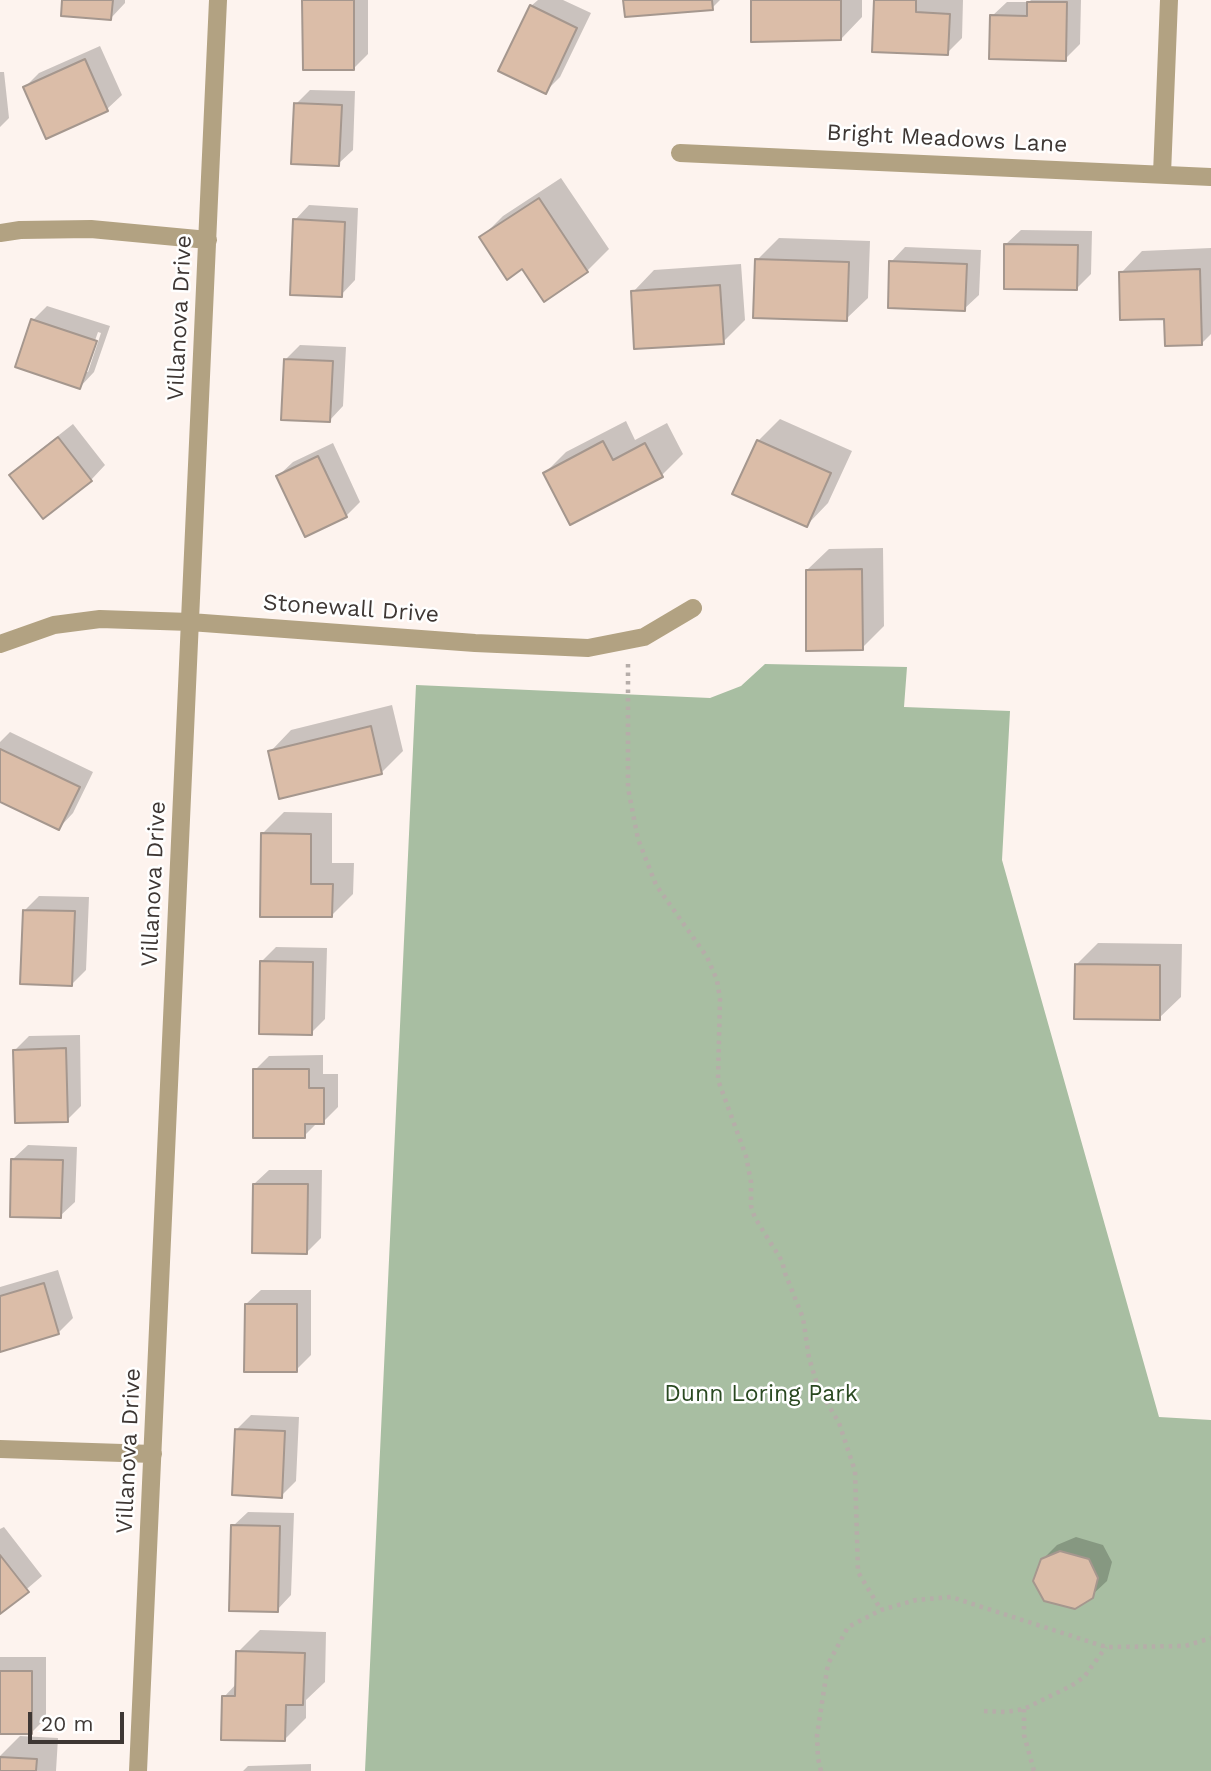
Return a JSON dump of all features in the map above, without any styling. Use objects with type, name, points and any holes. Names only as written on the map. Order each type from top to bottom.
[{"type":"street","name":"Villanova Drive","points":[[138,1771],[218,0]]},
{"type":"street","points":[[1162,174],[1169,0]]},
{"type":"street","name":"Bright Meadows Lane","points":[[680,153],[1211,177]]},
{"type":"street","points":[[0,233],[20,230],[91,229],[208,240]]},
{"type":"street","name":"Stonewall Drive","points":[[0,644],[54,625],[100,619],[190,622],[475,643],[588,648],[644,637],[693,608]]},
{"type":"street","points":[[0,1449],[153,1454]]},
{"type":"path","points":[[628,640],[628,788],[638,839],[656,885],[707,957],[717,980],[720,999],[718,1080],[746,1156],[755,1218],[782,1261],[803,1318],[809,1358],[818,1387],[839,1423],[855,1471],[858,1572],[881,1610]]},
{"type":"path","points":[[821,1771],[817,1735],[828,1664],[848,1627],[881,1610],[916,1600],[951,1597],[1106,1647],[1185,1646],[1211,1639]]},
{"type":"path","points":[[984,1711],[1024,1709],[1071,1686],[1084,1677],[1106,1647]]},
{"type":"path","points":[[1024,1709],[1024,1735],[1034,1771]]},
{"type":"green space","name":"Dunn Loring Park","points":[[765,664],[907,667],[904,707],[1010,711],[1002,860],[1159,1417],[1211,1420],[1211,1771],[365,1771],[416,685],[710,698],[741,686]]},
{"type":"building","points":[[62,0],[113,0],[111,20],[61,16]]},
{"type":"building","points":[[302,0],[354,0],[354,70],[303,70]]},
{"type":"building","points":[[623,0],[712,0],[713,10],[625,17]]},
{"type":"building","points":[[751,0],[841,0],[841,40],[751,42]]},
{"type":"building","points":[[874,0],[916,0],[916,12],[950,14],[948,55],[872,52]]},
{"type":"building","points":[[1027,2],[1067,2],[1066,61],[989,59],[990,15],[1027,16]]},
{"type":"building","points":[[530,5],[577,28],[546,94],[498,71]]},
{"type":"building","points":[[85,59],[108,111],[46,139],[23,87]]},
{"type":"building","points":[[294,103],[342,105],[339,166],[291,164]]},
{"type":"building","points":[[539,198],[588,272],[544,302],[522,269],[507,280],[479,237]]},
{"type":"building","points":[[293,219],[345,222],[342,297],[290,295]]},
{"type":"building","points":[[1004,244],[1078,245],[1077,290],[1004,289]]},
{"type":"building","points":[[755,259],[849,262],[847,321],[753,318]]},
{"type":"building","points":[[889,261],[967,264],[965,311],[888,308]]},
{"type":"building","points":[[1200,269],[1202,345],[1165,346],[1164,319],[1120,320],[1119,272]]},
{"type":"building","points":[[720,285],[724,344],[634,349],[631,291]]},
{"type":"building","points":[[31,319],[97,341],[80,389],[15,367]]},
{"type":"building","points":[[284,359],[333,361],[330,422],[281,420]]},
{"type":"building","points":[[58,437],[92,481],[43,519],[9,475]]},
{"type":"building","points":[[757,440],[831,473],[807,527],[732,494]]},
{"type":"building","points":[[603,441],[613,460],[645,443],[663,477],[570,525],[543,473]]},
{"type":"building","points":[[318,456],[347,517],[305,537],[276,476]]},
{"type":"building","points":[[862,569],[863,650],[806,651],[806,570]]},
{"type":"building","points":[[371,726],[382,774],[279,799],[268,751]]},
{"type":"building","points":[[0,749],[80,787],[59,830],[0,802]]},
{"type":"building","points":[[261,833],[311,834],[311,884],[333,884],[332,917],[260,917]]},
{"type":"building","points":[[23,910],[75,911],[72,986],[20,984]]},
{"type":"building","points":[[260,961],[313,962],[312,1035],[259,1034]]},
{"type":"building","points":[[1075,964],[1160,965],[1160,1020],[1074,1019]]},
{"type":"building","points":[[66,1048],[68,1122],[15,1123],[13,1050]]},
{"type":"building","points":[[253,1069],[309,1069],[309,1088],[324,1088],[324,1124],[305,1124],[305,1138],[253,1138]]},
{"type":"building","points":[[11,1159],[63,1160],[61,1218],[10,1217]]},
{"type":"building","points":[[253,1184],[308,1184],[307,1254],[252,1253]]},
{"type":"building","points":[[44,1283],[59,1334],[0,1352],[0,1296]]},
{"type":"building","points":[[245,1304],[297,1304],[297,1372],[244,1372]]},
{"type":"building","points":[[235,1429],[285,1431],[282,1498],[232,1495]]},
{"type":"building","points":[[231,1525],[280,1526],[278,1612],[229,1611]]},
{"type":"building","points":[[1060,1551],[1089,1559],[1098,1578],[1093,1598],[1075,1609],[1044,1601],[1033,1581],[1041,1559]]},
{"type":"building","points":[[0,1555],[29,1592],[0,1614]]},
{"type":"building","points":[[236,1651],[305,1653],[303,1705],[286,1705],[285,1741],[221,1740],[222,1696],[235,1696]]},
{"type":"building","points":[[0,1671],[32,1671],[32,1734],[0,1734]]},
{"type":"building","points":[[0,1757],[37,1759],[36,1771],[0,1771]]}]
